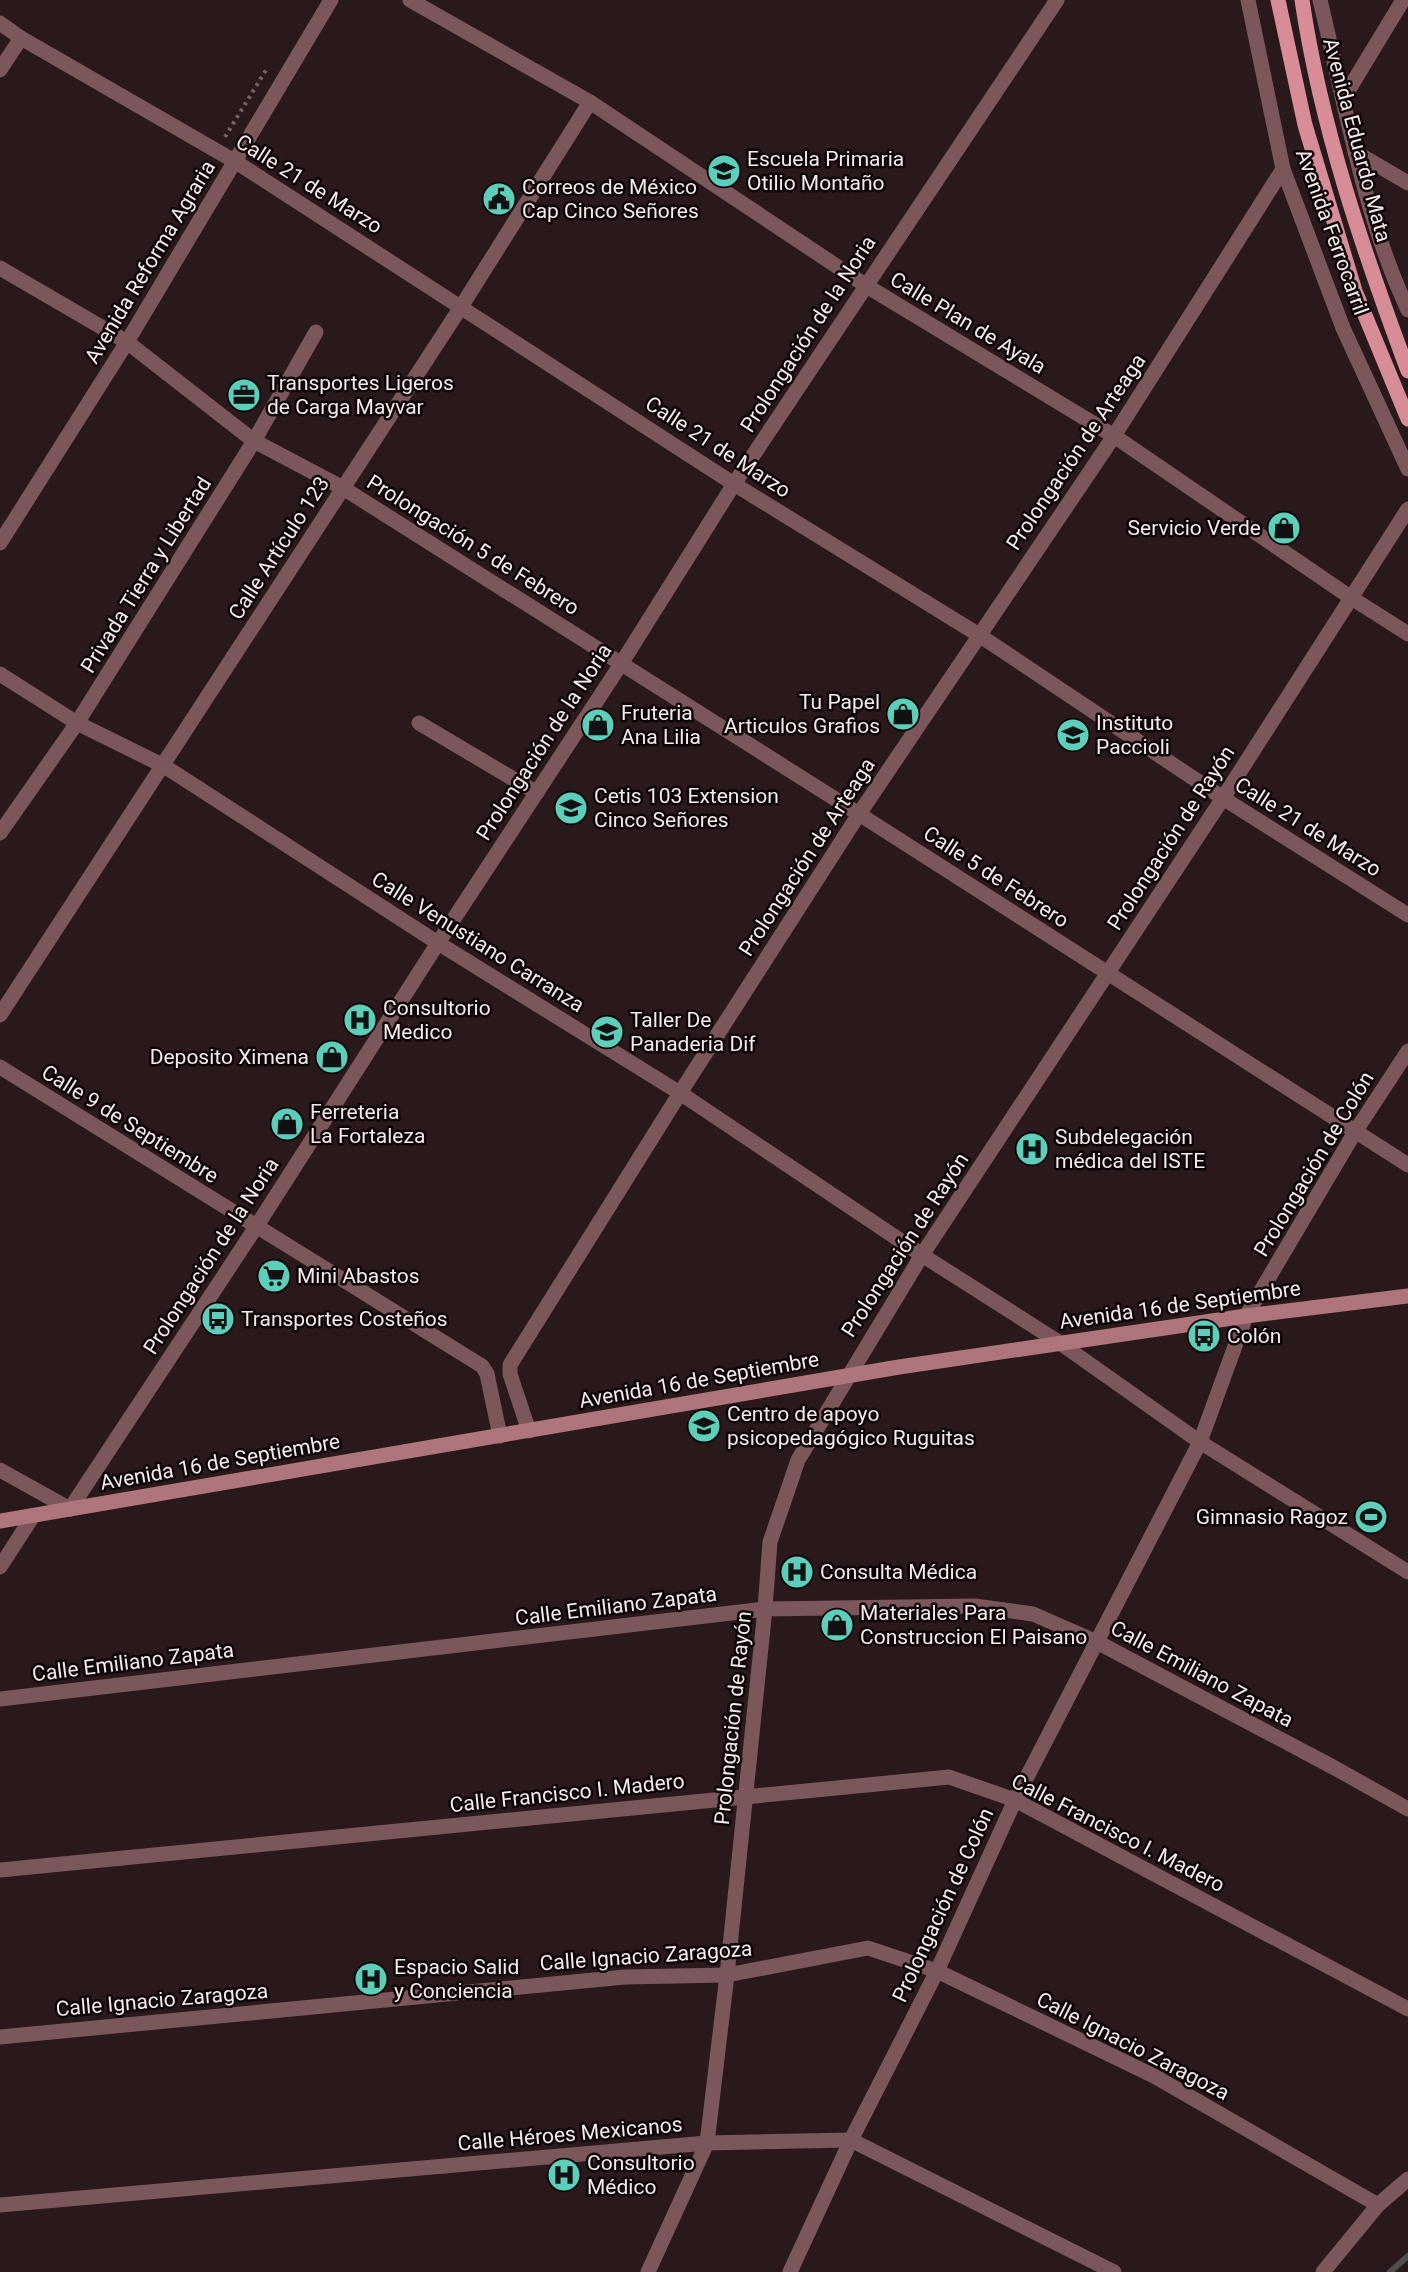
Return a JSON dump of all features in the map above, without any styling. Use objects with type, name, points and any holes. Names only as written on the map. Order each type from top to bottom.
[{"type":"main road","name":"Avenida Eduardo Mata","points":[[1278,0],[1305,125],[1355,291]]},
{"type":"main road","name":"Avenida Eduardo Mata","points":[[1302,0],[1314,74],[1349,201],[1377,289]]},
{"type":"main road","name":"Avenida Ferrocarril","points":[[1377,289],[1408,371]]},
{"type":"main road","name":"Avenida Ferrocarril","points":[[1355,291],[1408,419]]},
{"type":"main road","name":"Avenida 16 de Septiembre","points":[[0,1521],[847,1376],[1060,1343],[1408,1296]]},
{"type":"street","name":"Avenida Reforma Agraria","points":[[0,543],[127,342],[331,0]]},
{"type":"street","name":"Calle Plan de Ayala","points":[[410,0],[590,102],[865,285],[1114,436],[1408,634]]},
{"type":"street","name":"Prolongación de la Noria","points":[[70,1509],[621,664],[734,484],[1057,0]]},
{"type":"street","name":"Avenida Ferrocarril","points":[[1248,0],[1283,169],[1343,327],[1408,469]]},
{"type":"street","name":"Avenida Ferrocarril","points":[[1320,0],[1355,152],[1394,279],[1408,310]]},
{"type":"street","points":[[1343,99],[1403,0]]},
{"type":"street","name":"Calle 21 de Marzo","points":[[0,23],[21,38],[236,162],[734,484],[979,635],[1223,798],[1408,915]]},
{"type":"street","points":[[0,70],[21,38]]},
{"type":"street","name":"Calle Artículo 123","points":[[0,1015],[461,307],[590,102]]},
{"type":"street","points":[[1355,152],[1408,183]]},
{"type":"street","name":"Prolongación de Arteaga","points":[[529,1431],[510,1374],[510,1365],[680,1093],[859,814],[1114,436],[1283,169]]},
{"type":"street","name":"Prolongación 5 de Febrero","points":[[0,268],[127,342],[254,441],[343,488],[621,664]]},
{"type":"street","name":"Privada Tierra y Libertad","points":[[0,833],[77,723],[254,441],[316,332]]},
{"type":"street","name":"Prolongación de Rayón","points":[[648,2272],[707,2143],[746,1797],[770,1542],[798,1460],[922,1255],[1223,798],[1408,509]]},
{"type":"street","name":"Calle 5 de Febrero","points":[[621,664],[1408,1165]]},
{"type":"street","name":"Calle Venustiano Carranza","points":[[0,674],[77,723],[164,765],[438,943],[680,1093],[922,1255],[1060,1343],[1200,1442],[1408,1572]]},
{"type":"street","points":[[419,723],[537,793]]},
{"type":"street","name":"Prolongación de Colón","points":[[790,2272],[851,2140],[937,1971],[1015,1800],[1200,1442],[1246,1317],[1355,1132],[1408,1051]]},
{"type":"street","name":"Calle 9 de Septiembre","points":[[0,1067],[482,1366],[487,1374],[500,1436]]},
{"type":"street","points":[[0,1470],[70,1509]]},
{"type":"street","points":[[0,1568],[33,1516]]},
{"type":"street","name":"Calle Emiliano Zapata","points":[[0,1699],[765,1609],[975,1606],[1033,1614],[1097,1642],[1408,1809]]},
{"type":"street","name":"Calle Francisco I. Madero","points":[[0,1870],[949,1777],[1015,1800],[1408,2009]]},
{"type":"street","name":"Calle Ignacio Zaragoza","points":[[0,2037],[625,1977],[727,1975],[868,1948],[937,1971],[1154,2076],[1378,2205]]},
{"type":"street","name":"Calle Héroes Mexicanos","points":[[0,2205],[707,2143],[851,2140],[1114,2272]]},
{"type":"street","points":[[1323,2272],[1378,2205],[1408,2179]]},
{"type":"waterway","points":[[1390,2272],[1408,2256]]},
{"type":"place","name":"Escuela Primaria Otilio Montaño","points":[[724,171]]},
{"type":"place","name":"Correos de México Cap Cinco Señores","points":[[499,199]]},
{"type":"place","name":"Transportes Ligeros de Carga Mayvar","points":[[244,395]]},
{"type":"place","name":"Servicio Verde","points":[[1284,528]]},
{"type":"place","name":"Tu Papel Articulos Grafios","points":[[903,714]]},
{"type":"place","name":"Fruteria Ana Lilia","points":[[598,725]]},
{"type":"place","name":"Instituto Paccioli","points":[[1073,735]]},
{"type":"place","name":"Cetis 103 Extension Cinco Señores","points":[[571,808]]},
{"type":"place","name":"Consultorio Medico","points":[[360,1020]]},
{"type":"place","name":"Taller De Panaderia Dif","points":[[607,1032]]},
{"type":"place","name":"Deposito Ximena","points":[[332,1057]]},
{"type":"place","name":"Ferreteria La Fortaleza","points":[[287,1124]]},
{"type":"place","name":"Subdelegación médica del ISTE","points":[[1032,1149]]},
{"type":"place","name":"Mini Abastos","points":[[274,1276]]},
{"type":"place","name":"Transportes Costeños","points":[[218,1319]]},
{"type":"place","name":"Colón","points":[[1204,1336]]},
{"type":"place","name":"Centro de apoyo psicopedagógico Ruguitas","points":[[704,1426]]},
{"type":"place","name":"Gimnasio Ragoz","points":[[1371,1517]]},
{"type":"place","name":"Consulta Médica","points":[[797,1572]]},
{"type":"place","name":"Materiales Para Construccion El Paisano","points":[[837,1625]]},
{"type":"place","name":"Espacio Salid y Conciencia","points":[[371,1979]]},
{"type":"place","name":"Consultorio Médico","points":[[564,2175]]}]
